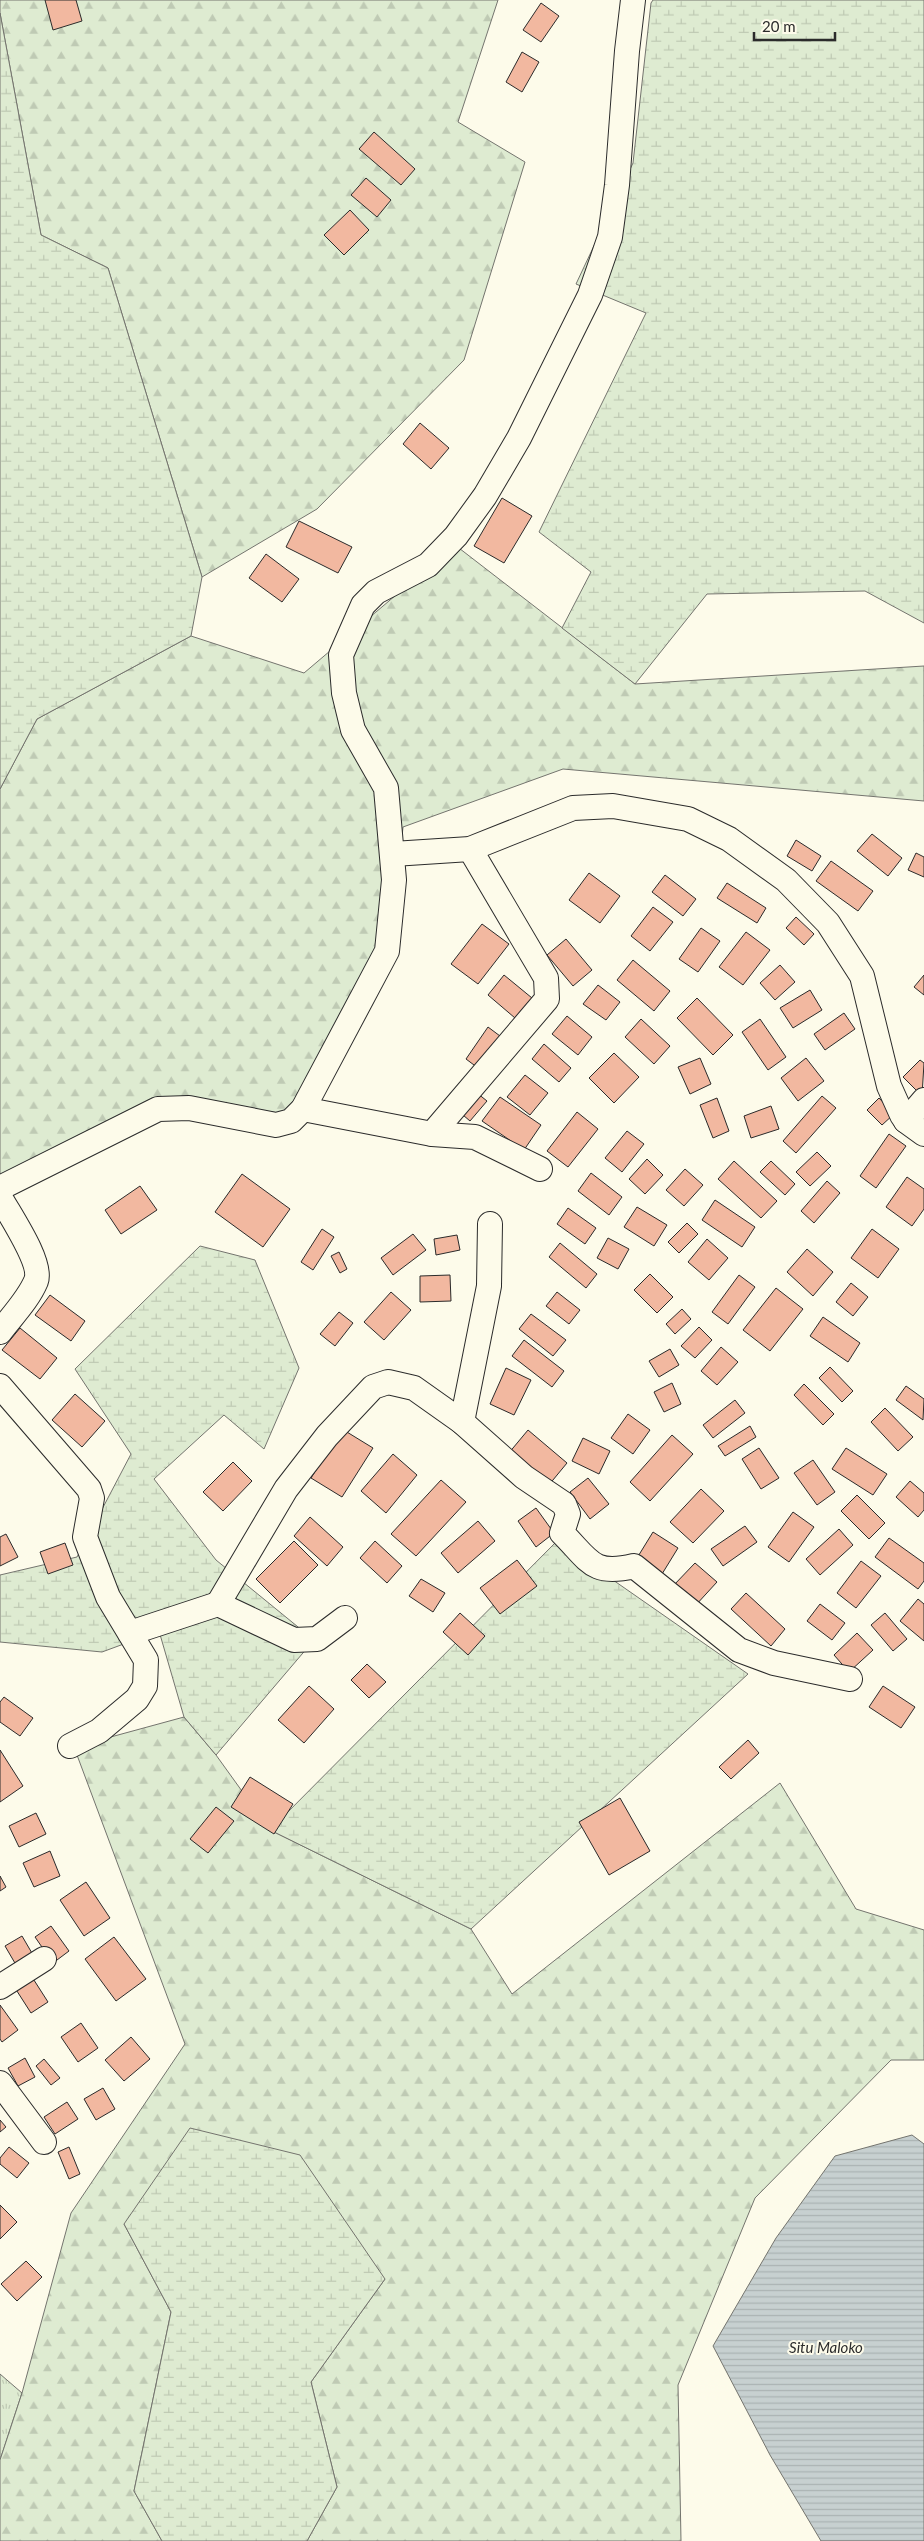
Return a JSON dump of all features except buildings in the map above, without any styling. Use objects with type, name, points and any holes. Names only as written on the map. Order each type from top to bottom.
[{"type":"street","points":[[0,1188],[158,1109],[189,1108],[276,1125],[291,1121],[303,1109],[387,951],[394,880],[386,788],[353,730],[344,693],[341,655],[363,605],[376,592],[428,565],[456,536],[485,496],[519,438],[590,295],[610,236],[617,185],[627,51],[633,0]]},
{"type":"street","points":[[392,854],[470,849],[573,808],[613,806],[688,819],[729,839],[786,880],[828,923],[862,976],[889,1086],[915,1127]]},
{"type":"street","points":[[432,1134],[547,998],[546,978],[470,849]]},
{"type":"street","points":[[915,1127],[924,1100]]},
{"type":"street","points":[[303,1109],[432,1134],[475,1137],[540,1169]]},
{"type":"street","points":[[0,1197],[33,1257],[37,1279],[27,1297],[0,1332]]},
{"type":"street","points":[[462,1422],[489,1286],[490,1224]]},
{"type":"street","points":[[130,1633],[218,1604],[286,1489],[327,1436],[373,1387],[388,1382],[414,1388],[462,1422],[524,1477],[564,1504],[568,1514],[562,1533],[598,1568],[613,1571],[634,1566],[739,1650],[774,1663],[850,1679]]},
{"type":"street","points":[[0,1386],[89,1489],[92,1498],[85,1537],[108,1597],[146,1660],[145,1686],[137,1699],[99,1731],[70,1746]]},
{"type":"street","points":[[218,1604],[294,1640],[317,1638],[345,1618]]},
{"type":"street","points":[[0,1987],[44,1959]]},
{"type":"street","points":[[0,2082],[44,2142]]},
{"type":"green space","points":[[0,0],[498,0],[458,122],[525,162],[464,360],[317,509],[202,577],[108,268],[41,235],[0,13]]},
{"type":"green space","points":[[653,0],[924,0],[924,623],[865,591],[707,594],[635,684],[562,628],[591,572],[539,532],[646,313],[576,284],[633,163],[651,3]]},
{"type":"green space","points":[[0,13],[41,235],[108,268],[202,577],[191,636],[37,719],[0,789]]},
{"type":"green space","points":[[455,545],[635,684],[924,666],[924,801],[563,769],[403,827],[391,946],[287,1114],[203,1103],[129,1118],[0,1200],[0,789],[37,719],[191,636],[304,673]]},
{"type":"green space","points":[[200,1246],[255,1260],[299,1368],[264,1449],[224,1415],[154,1479],[216,1560],[314,1640],[216,1755],[184,1717],[159,1631],[102,1652],[0,1642],[0,1575],[77,1557],[131,1454],[75,1369]]},
{"type":"green space","points":[[557,1541],[748,1674],[471,1929],[270,1830]]},
{"type":"green space","points":[[184,1717],[216,1755],[270,1830],[471,1929],[512,1994],[780,1783],[856,1909],[924,1930],[924,2060],[891,2060],[755,2198],[678,2385],[681,2541],[307,2541],[337,2487],[311,2382],[385,2279],[124,2224],[171,2312],[134,2491],[162,2541],[0,2541],[0,2460],[22,2393],[71,2213],[185,2044],[74,1747]]},
{"type":"green space","points":[[190,2128],[300,2155],[385,2279],[311,2382],[337,2487],[307,2541],[162,2541],[134,2491],[171,2312],[124,2224]]},
{"type":"green space","points":[[0,2374],[22,2393],[0,2460]]},
{"type":"water","name":"Situ Maloko","points":[[912,2135],[924,2144],[924,2541],[821,2541],[770,2455],[713,2346],[776,2238],[835,2156]]}]
